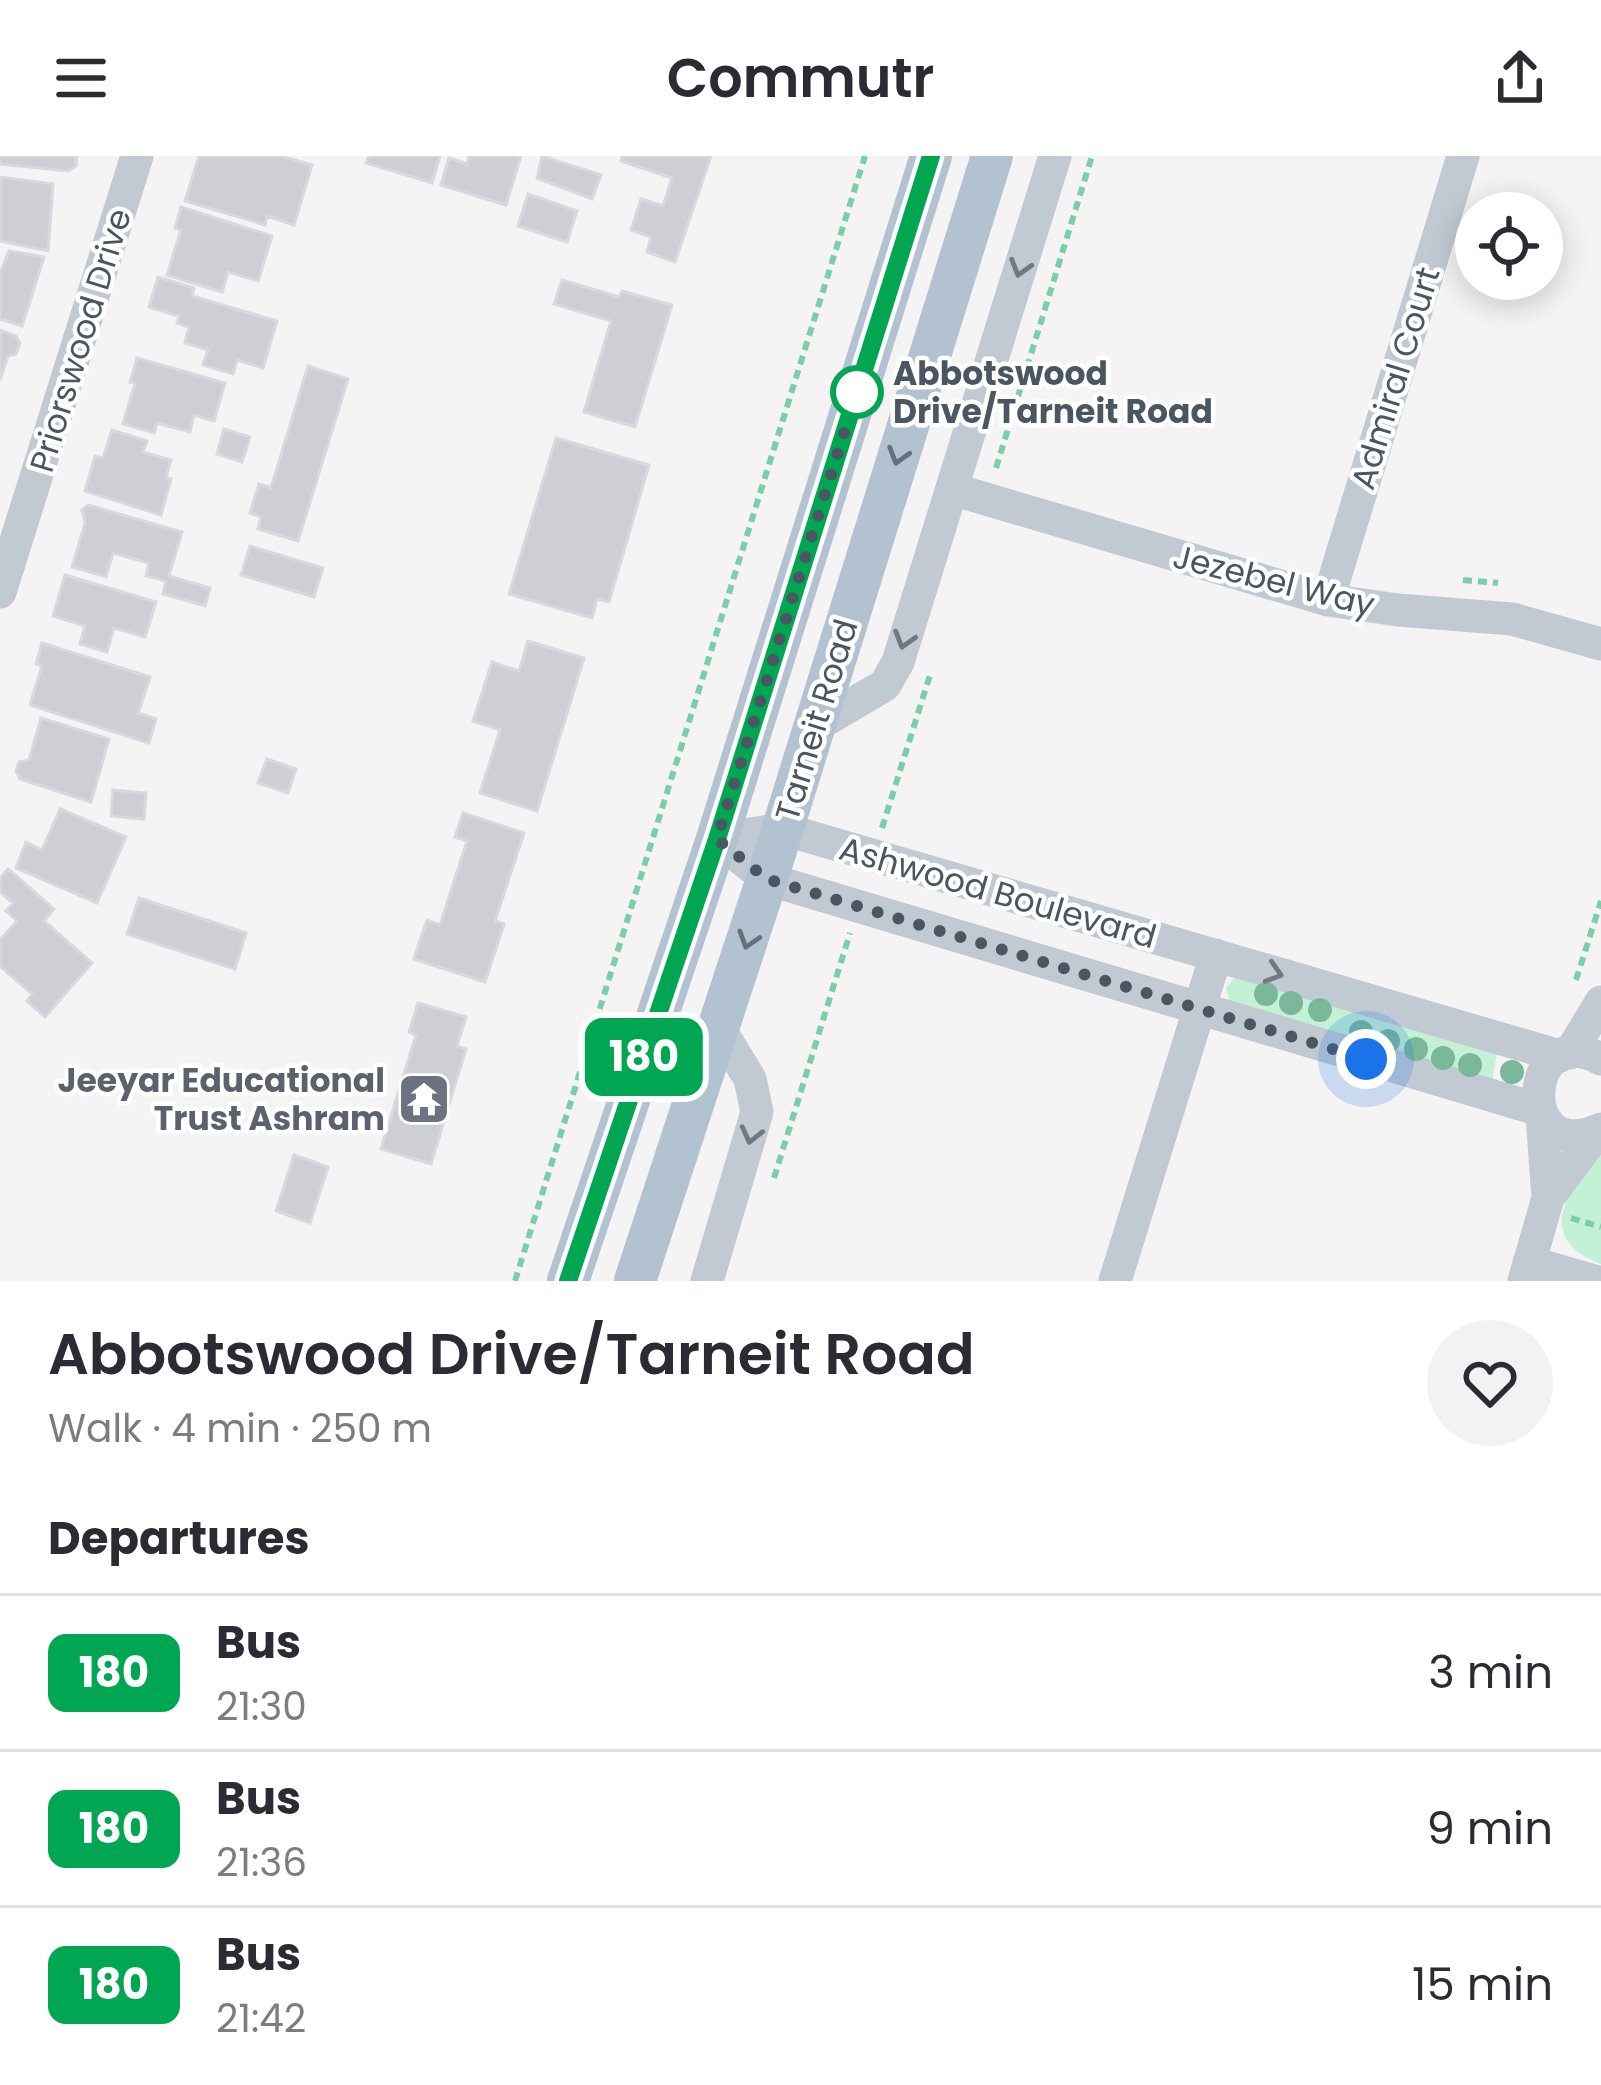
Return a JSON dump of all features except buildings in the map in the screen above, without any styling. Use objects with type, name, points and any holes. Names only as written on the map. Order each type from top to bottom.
[{"type":"main road","name":"Tarneit Road","points":[[568,1281],[717,839],[931,156]]},
{"type":"main road","name":"Tarneit Road","points":[[635,1281],[783,829],[992,156]]},
{"type":"street","name":"Priorswood Drive","points":[[0,592],[137,156]]},
{"type":"street","points":[[814,727],[890,679],[1055,156]]},
{"type":"street","name":"Admiral Court","points":[[1328,600],[1463,156]]},
{"type":"street","name":"Jezebel Way","points":[[952,489],[990,484],[1328,600],[1512,619],[1601,644]]},
{"type":"street","name":"Ashwood Boulevard","points":[[717,839],[783,829],[1577,1056]]},
{"type":"street","name":"Ashwood Boulevard","points":[[717,839],[767,879],[1541,1113],[1561,1132],[1586,1135],[1600,1130]]},
{"type":"street","points":[[1114,1281],[1216,955]]},
{"type":"street","points":[[1548,1198],[1537,1085],[1542,1073],[1577,1056],[1588,992]]},
{"type":"street","points":[[707,1281],[757,1112],[750,1078],[719,1028]]},
{"type":"street","points":[[1594,1281],[1526,1272],[1548,1198],[1600,1130]]},
{"type":"path","points":[[515,1281],[865,156]]},
{"type":"path","points":[[990,484],[1092,156]]},
{"type":"path","points":[[990,484],[1016,476]]},
{"type":"path","points":[[1457,580],[1499,583]]},
{"type":"path","points":[[874,855],[931,673]]},
{"type":"path","points":[[1588,992],[1601,901]]},
{"type":"path","points":[[771,1190],[858,908]]},
{"type":"green space","points":[[1234,978],[1497,1054],[1492,1080],[1230,1003],[1226,988]]},
{"type":"green space","points":[[1601,1144],[1601,1264],[1579,1253],[1562,1225],[1570,1194]]},
{"type":"bus line","name":"180","points":[[568,1281],[717,839],[931,156]]},
{"type":"place","name":"Abbotswood Drive/Tarneit Road","points":[[857,392]]},
{"type":"place","name":"Jeeyar Educational Trust Ashram","points":[[424,1099]]},
{"type":"route","points":[[857,392],[717,839],[767,879],[1366,1059]]}]
